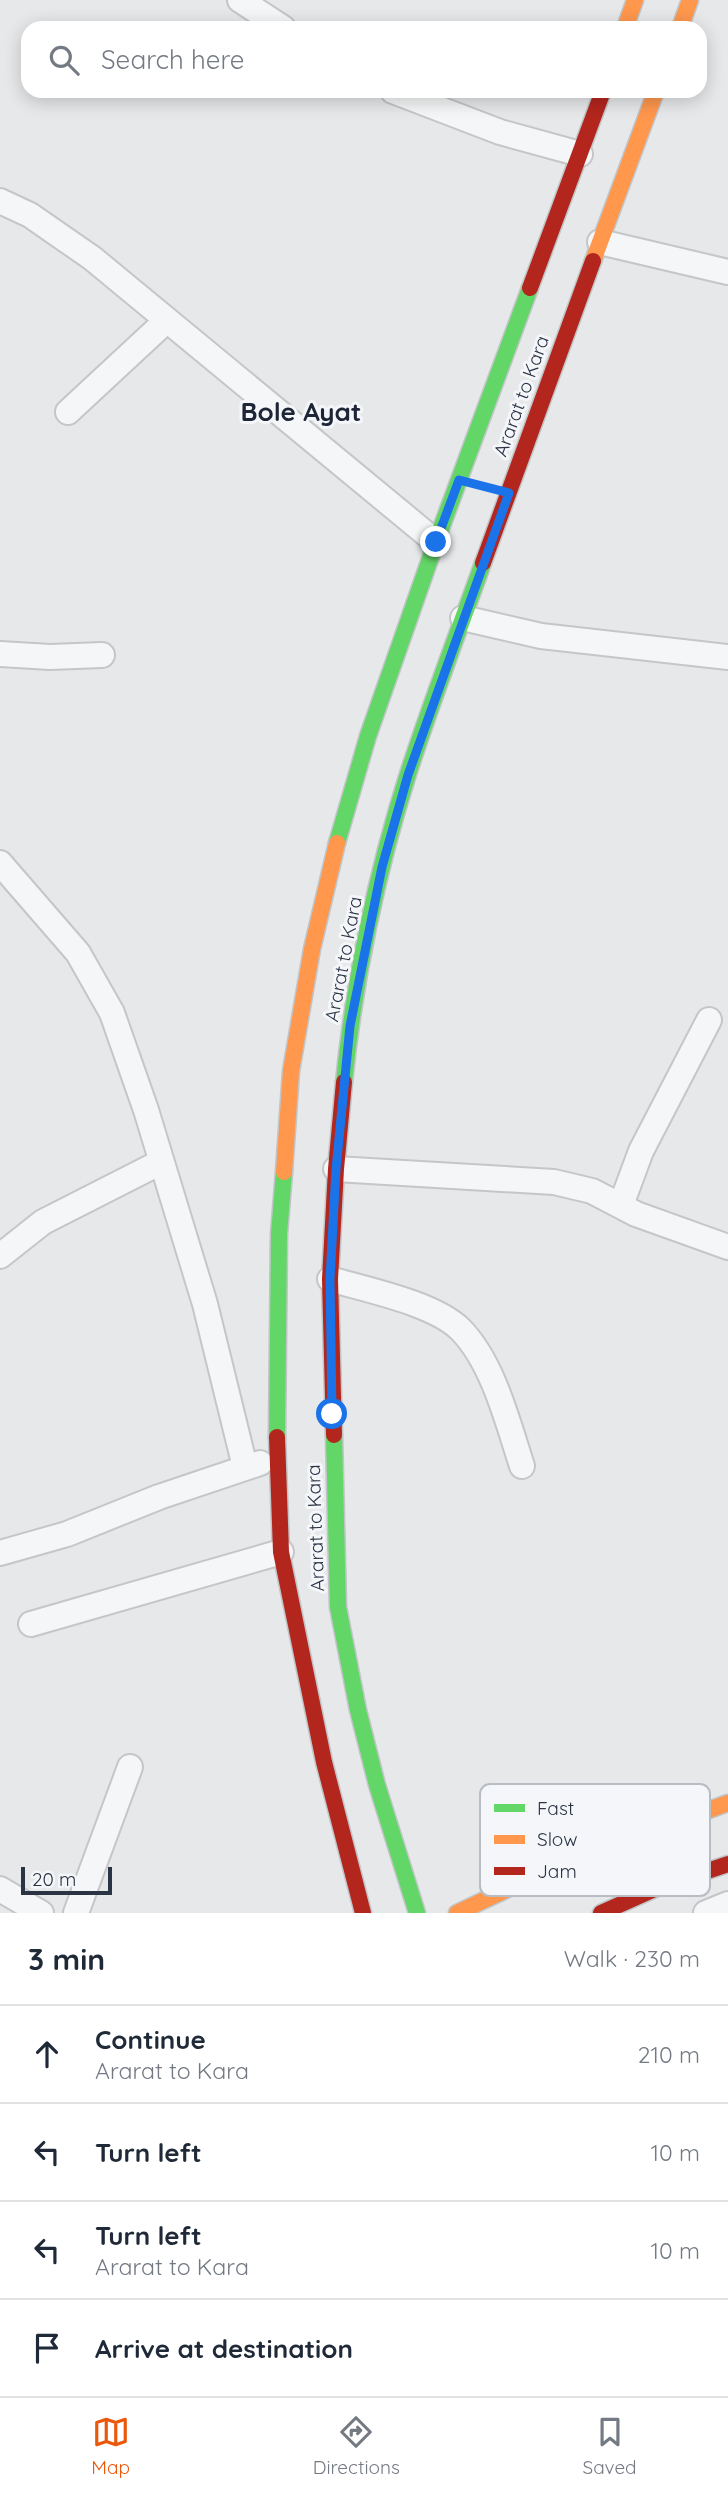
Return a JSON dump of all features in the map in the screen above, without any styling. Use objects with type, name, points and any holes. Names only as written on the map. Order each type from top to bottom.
[{"type":"main road","points":[[628,21],[635,0]]},
{"type":"main road","points":[[682,21],[690,0]]},
{"type":"main road","name":"Ararat to Kara","points":[[363,1913],[324,1762],[281,1552],[277,1457],[279,1234],[291,1071],[312,949],[342,825],[368,736],[436,542],[465,481],[600,98]]},
{"type":"main road","name":"Ararat to Kara","points":[[417,1913],[377,1785],[361,1723],[338,1607],[330,1279],[336,1169],[350,1026],[382,867],[408,775],[463,618],[503,492],[552,370],[653,98]]},
{"type":"main road","points":[[710,1810],[728,1803]]},
{"type":"main road","points":[[710,1870],[728,1864]]},
{"type":"main road","points":[[457,1913],[493,1896]]},
{"type":"main road","points":[[601,1913],[639,1896]]},
{"type":"street","points":[[240,0],[272,21]]},
{"type":"street","points":[[411,98],[500,132],[580,155]]},
{"type":"street","points":[[0,201],[30,215],[92,258],[436,542]]},
{"type":"street","points":[[600,242],[728,272]]},
{"type":"street","points":[[68,412],[166,321]]},
{"type":"street","points":[[463,618],[541,636],[728,657]]},
{"type":"street","points":[[0,654],[50,657],[102,655]]},
{"type":"street","points":[[0,863],[78,953],[111,1013],[205,1304],[245,1468]]},
{"type":"street","points":[[621,1205],[641,1151],[709,1020]]},
{"type":"street","points":[[0,1256],[43,1222],[161,1162]]},
{"type":"street","points":[[336,1169],[554,1182],[592,1191],[663,1225],[728,1247]]},
{"type":"street","points":[[330,1279],[425,1308],[459,1328],[476,1349],[490,1377],[522,1466]]},
{"type":"street","points":[[0,1553],[66,1534],[159,1497],[277,1457]]},
{"type":"street","points":[[31,1624],[281,1552]]},
{"type":"street","points":[[76,1913],[130,1768]]},
{"type":"street","points":[[0,1889],[41,1913]]},
{"type":"street","points":[[706,1913],[728,1904]]},
{"type":"traffic: fast","points":[[337,843],[368,736],[530,288]]},
{"type":"traffic: fast","points":[[344,1082],[360,966],[386,849],[417,747],[483,563]]},
{"type":"traffic: fast","points":[[277,1437],[279,1234],[284,1172]]},
{"type":"traffic: fast","points":[[334,1435],[338,1607],[358,1710],[377,1785],[417,1913]]},
{"type":"traffic: slow","points":[[628,21],[635,0]]},
{"type":"traffic: slow","points":[[682,21],[690,0]]},
{"type":"traffic: slow","points":[[593,261],[653,98]]},
{"type":"traffic: slow","points":[[284,1172],[291,1071],[312,949],[337,843]]},
{"type":"traffic: slow","points":[[710,1810],[728,1803]]},
{"type":"traffic: slow","points":[[457,1913],[493,1896]]},
{"type":"traffic: jam","points":[[530,288],[600,98]]},
{"type":"traffic: jam","points":[[483,563],[593,261]]},
{"type":"traffic: jam","points":[[334,1435],[330,1279],[344,1082]]},
{"type":"traffic: jam","points":[[277,1437],[281,1552],[324,1762],[363,1913]]},
{"type":"traffic: jam","points":[[710,1870],[728,1864]]},
{"type":"traffic: jam","points":[[601,1913],[639,1896]]},
{"type":"district","name":"Bole Ayat","points":[[301,412]]},
{"type":"route","points":[[332,1414],[330,1279],[336,1169],[350,1026],[382,867],[408,775],[509,493],[459,480],[436,542]]}]
